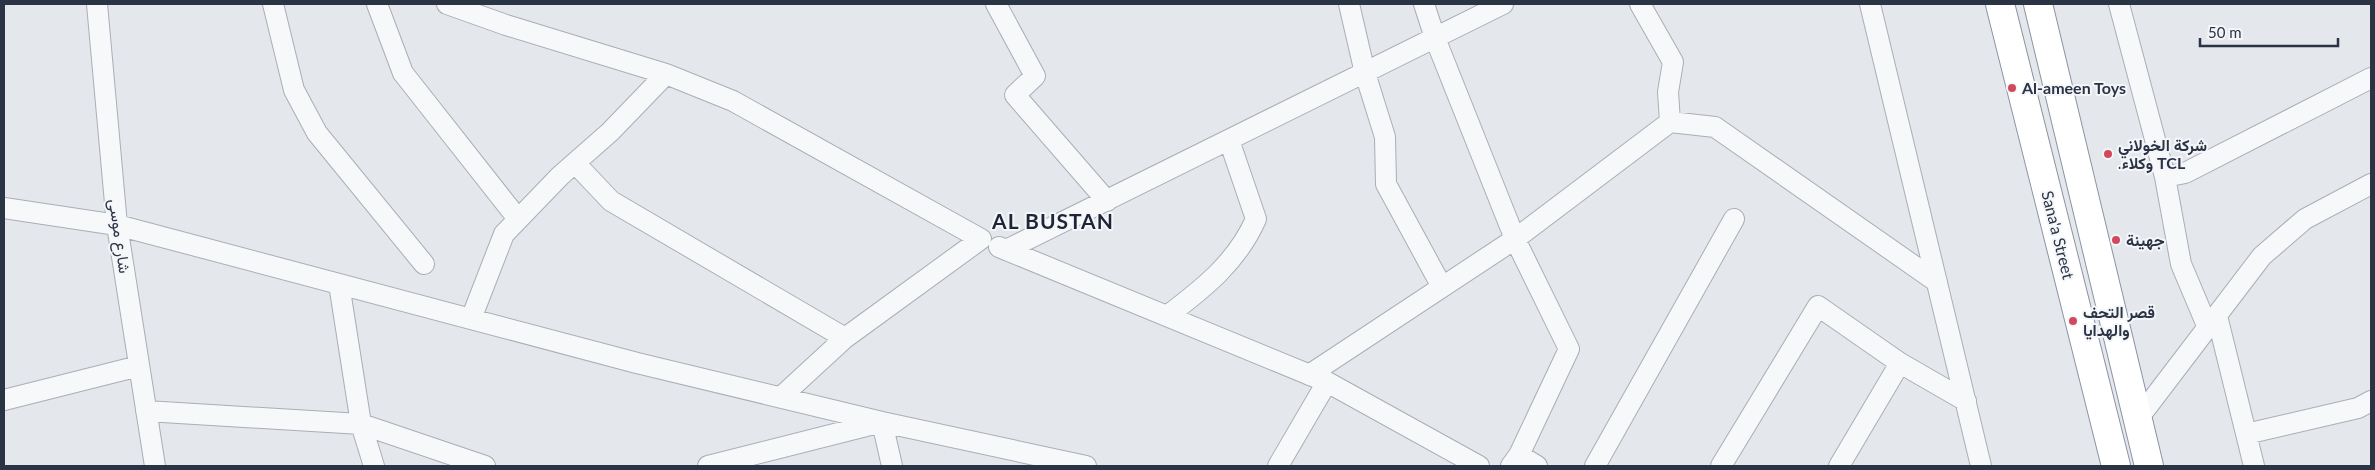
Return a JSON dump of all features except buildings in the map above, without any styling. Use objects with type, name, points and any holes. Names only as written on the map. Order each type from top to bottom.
[{"type":"highway","name":"Sana'a Street","points":[[2000,4],[2116,466]]},
{"type":"highway","name":"Sana'a Street","points":[[2038,4],[2062,111],[2149,466]]},
{"type":"highway","points":[[2011,49],[2023,60],[2038,58],[2047,44]]},
{"type":"highway","points":[[2027,113],[2034,105],[2041,102],[2052,103],[2062,111]]},
{"type":"street","name":"شارع موسى","points":[[97,4],[117,225],[155,466]]},
{"type":"street","points":[[273,4],[294,90],[317,133],[424,264]]},
{"type":"street","points":[[377,4],[403,73],[518,219]]},
{"type":"street","points":[[447,4],[506,25],[666,74],[733,101],[981,239],[1318,379],[1479,466]]},
{"type":"street","points":[[996,4],[1035,76],[1015,95],[1107,201]]},
{"type":"street","points":[[1349,4],[1365,73],[1385,137],[1386,184],[1442,287]]},
{"type":"street","points":[[1424,4],[1435,38],[1515,239],[1569,349],[1515,461],[1537,466]]},
{"type":"street","points":[[1006,250],[1503,4]]},
{"type":"street","points":[[1640,4],[1673,62],[1668,92],[1670,122]]},
{"type":"street","points":[[1870,4],[1981,466]]},
{"type":"street","points":[[2119,4],[2165,177],[2180,264],[2213,322],[2254,466]]},
{"type":"street","points":[[471,319],[504,234],[576,162],[610,132],[666,74]]},
{"type":"street","points":[[2165,177],[2185,173],[2371,78]]},
{"type":"street","points":[[1278,466],[1318,379],[1442,287],[1515,239],[1670,122],[1714,127],[1937,282]]},
{"type":"street","points":[[1167,316],[1208,285],[1247,238],[1256,219],[1229,140]]},
{"type":"street","points":[[576,162],[611,201],[845,338]]},
{"type":"street","points":[[2137,420],[2262,256],[2305,219],[2371,184]]},
{"type":"street","points":[[4,208],[117,225],[637,363],[782,396],[882,422],[1086,466]]},
{"type":"street","points":[[1595,466],[1734,219]]},
{"type":"street","points":[[782,396],[845,338],[981,239]]},
{"type":"street","points":[[339,284],[361,424],[374,466]]},
{"type":"street","points":[[1721,466],[1818,306],[1900,363],[1966,401]]},
{"type":"street","points":[[1839,466],[1900,363]]},
{"type":"street","points":[[4,399],[139,366]]},
{"type":"street","points":[[2246,434],[2367,410]]},
{"type":"street","points":[[146,411],[361,424],[485,466]]},
{"type":"street","points":[[708,466],[882,422]]},
{"type":"street","points":[[882,422],[892,466]]},
{"type":"place","name":"Al-ameen Toys","points":[[2012,88]]},
{"type":"place","name":"شركة الخولاني .وكلاء TCL","points":[[2108,154]]},
{"type":"place","name":"جهينة","points":[[2116,240]]},
{"type":"place","name":"قصر التحف والهدايا","points":[[2073,321]]},
{"type":"district","name":"AL BUSTAN","points":[[1053,222]]}]
